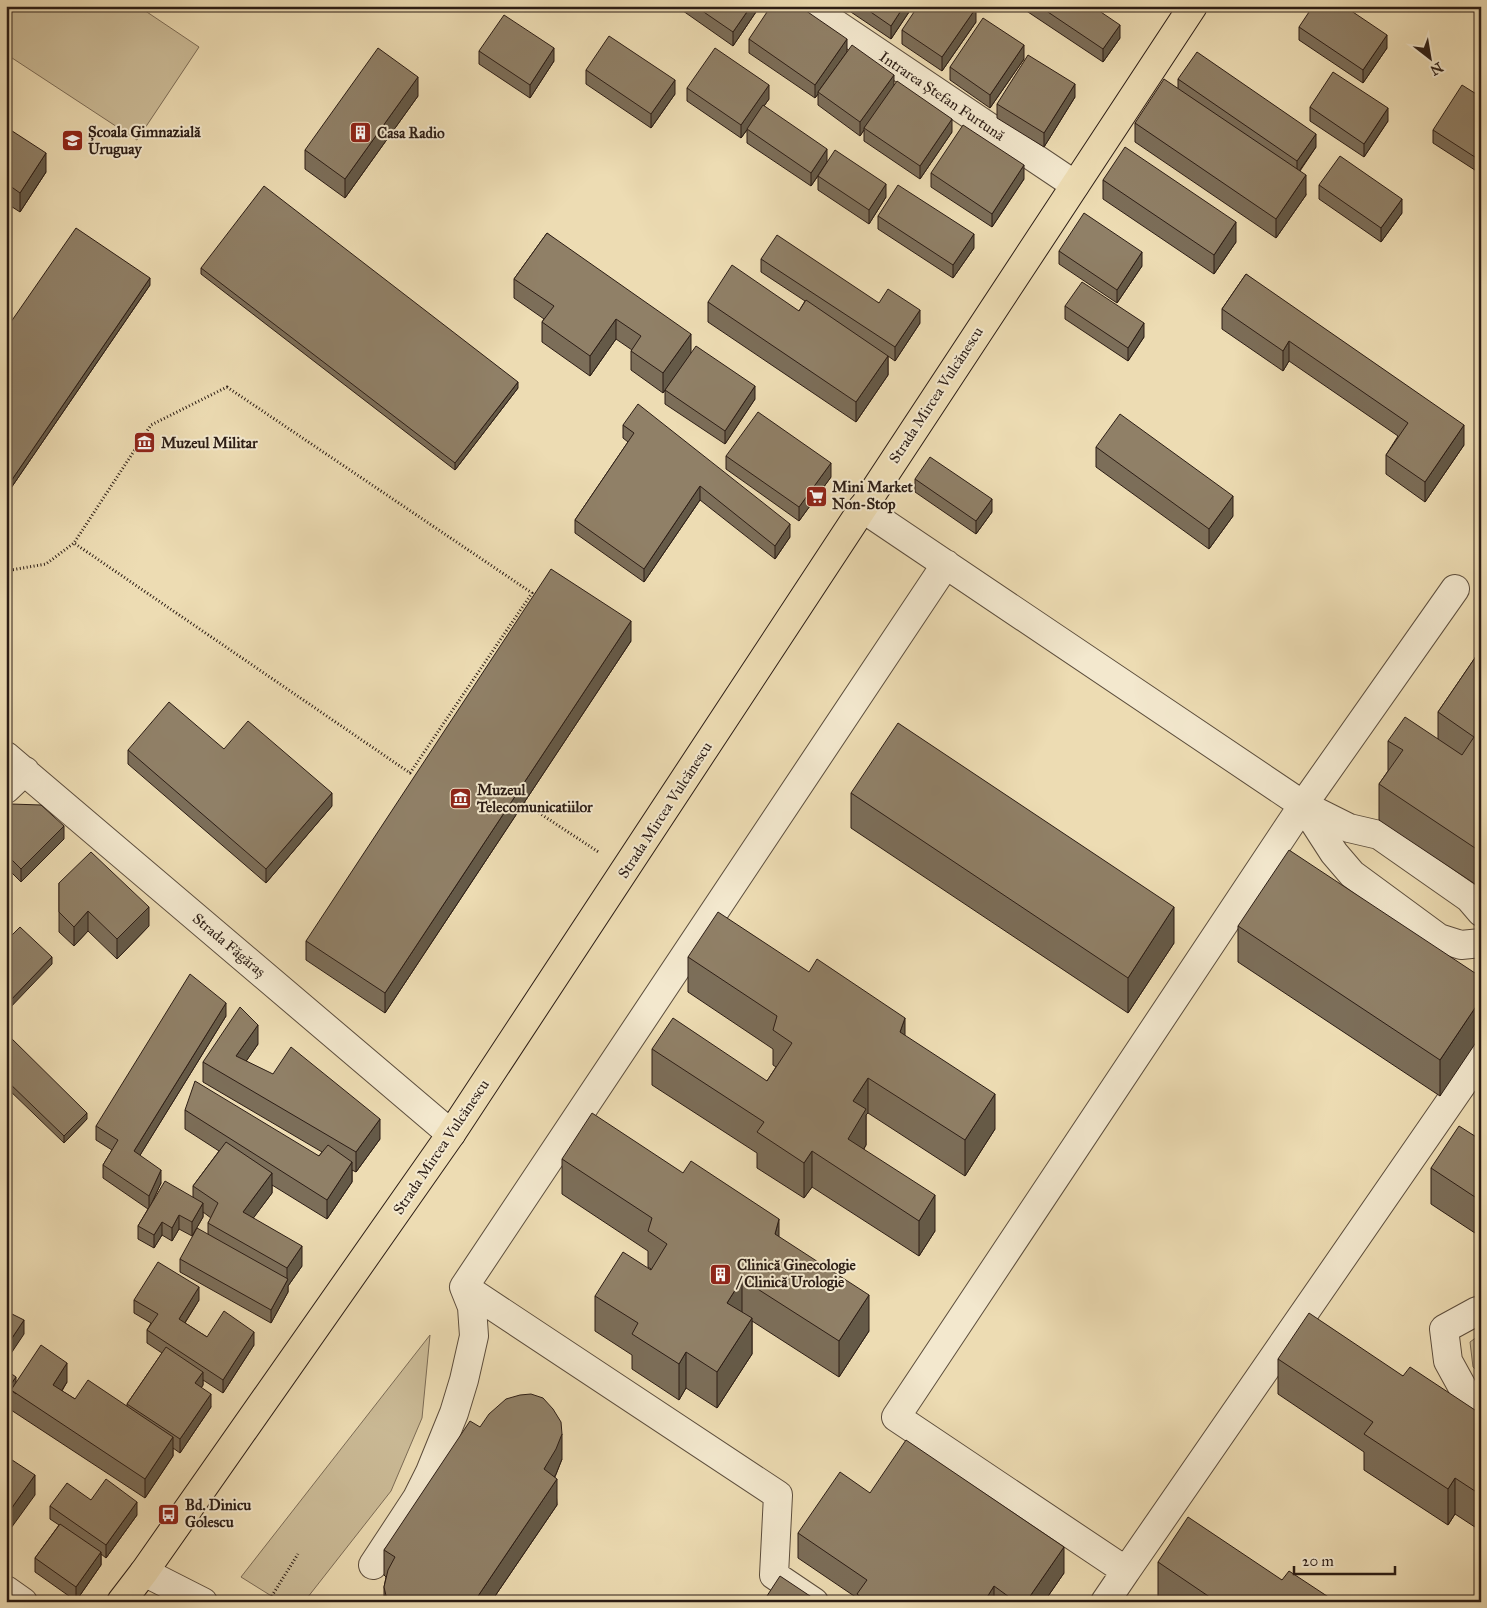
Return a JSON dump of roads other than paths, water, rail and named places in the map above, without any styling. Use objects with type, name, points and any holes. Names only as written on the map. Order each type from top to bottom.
[{"type":"main road","name":"Strada Mircea Vulcănescu","points":[[121,1602],[144,1572],[451,1134],[1193,6]]},
{"type":"street","name":"Intrarea Ștefan Furtună","points":[[809,6],[1075,185]]},
{"type":"street","points":[[862,508],[1303,805],[1349,828],[1380,835],[1469,898],[1481,912]]},
{"type":"street","points":[[464,1287],[946,564]]},
{"type":"street","points":[[1126,1571],[896,1417],[1303,805],[1455,589]]},
{"type":"street","name":"Strada Făgăraș","points":[[12,772],[451,1134]]},
{"type":"street","points":[[1303,805],[1334,853],[1352,874],[1439,938],[1461,945],[1481,944]]},
{"type":"street","points":[[1105,1602],[1481,1057]]},
{"type":"street","points":[[373,1565],[417,1498],[430,1472],[454,1413],[474,1336],[472,1307],[464,1287]]},
{"type":"street","points":[[464,1287],[778,1495],[774,1575],[814,1602]]},
{"type":"street","points":[[1481,1312],[1477,1311],[1444,1328],[1448,1361],[1465,1392],[1481,1400]]},
{"type":"street","points":[[144,1572],[203,1602]]},
{"type":"street","points":[[6,1590],[23,1602]]},
{"type":"place","name":"Casa Radio","points":[[361,133]]},
{"type":"place","name":"Școala Gimnazială Uruguay","points":[[72,141]]},
{"type":"place","name":"Muzeul Militar","points":[[145,443]]},
{"type":"place","name":"Mini Market Non-Stop","points":[[816,496]]},
{"type":"place","name":"Muzeul Telecomunicatiilor","points":[[461,799]]},
{"type":"place","name":"Clinică Ginecologie / Clinică Urologie","points":[[721,1274]]},
{"type":"place","name":"Bd. Dinicu Golescu","points":[[169,1514]]}]
